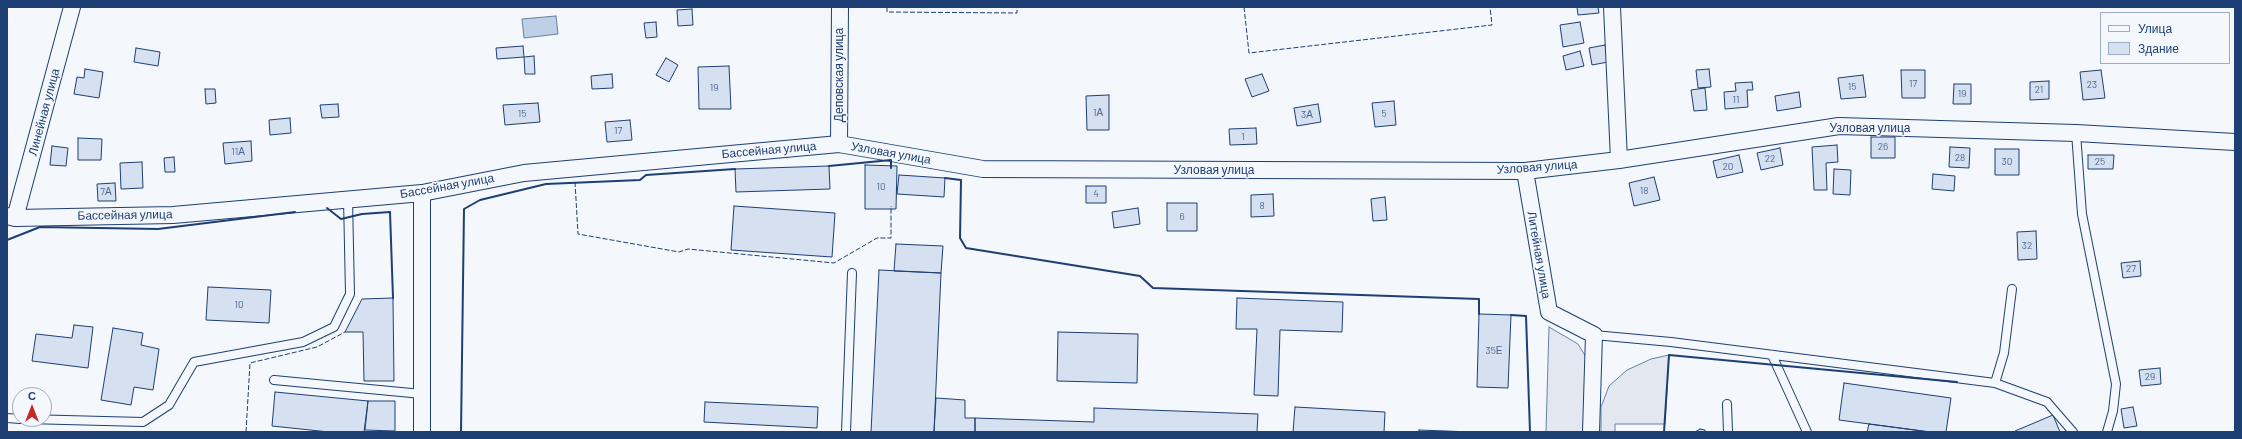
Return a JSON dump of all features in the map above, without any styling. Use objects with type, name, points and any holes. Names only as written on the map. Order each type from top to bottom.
[{"type":"street","name":"Линейная улица","points":[[10,220],[72,7]]},
{"type":"street","name":"Деповская улица","points":[[839,144],[840,7]]},
{"type":"street","points":[[1612,7],[1619,160]]},
{"type":"street","name":"Узловая улица","points":[[839,144],[983,169],[1525,171],[1619,160],[1839,126],[2076,133],[2235,142]]},
{"type":"street","name":"Бассейная улица","points":[[10,220],[173,215],[422,193],[524,173],[839,144]]},
{"type":"street","name":"Литейная улица","points":[[1525,171],[1549,312],[1594,335]]},
{"type":"street","points":[[422,193],[422,432]]},
{"type":"street","points":[[1591,432],[1594,335]]},
{"type":"lane","points":[[2076,133],[2082,214],[2116,384],[2113,411],[2107,432]]},
{"type":"lane","points":[[52,420],[143,422],[169,405],[194,362],[303,342],[334,327],[350,294],[348,199]]},
{"type":"lane","points":[[846,432],[852,273]]},
{"type":"lane","points":[[1995,383],[2004,353],[2012,289]]},
{"type":"lane","points":[[1594,335],[1772,355],[1995,383],[2047,402],[2074,432]]},
{"type":"lane","points":[[1772,355],[1807,432]]},
{"type":"lane","points":[[274,380],[422,394]]},
{"type":"lane","points":[[1727,404],[1728,432]]},
{"type":"shaded area","points":[[1549,327],[1578,344],[1586,357],[1583,432],[1546,432]]},
{"type":"shaded area","points":[[1669,355],[1665,424],[1615,424],[1615,432],[1601,432],[1601,407],[1609,386],[1627,370],[1651,359]]},
{"type":"water","points":[[556,16],[558,34],[524,38],[522,19]]},
{"type":"building","points":[[1577,7],[1598,7],[1599,13],[1578,15]]},
{"type":"building","points":[[692,9],[693,25],[678,26],[677,10]]},
{"type":"building","points":[[656,22],[657,37],[646,38],[644,23]]},
{"type":"building","points":[[1580,22],[1584,43],[1563,47],[1560,25]]},
{"type":"building","points":[[1605,45],[1608,62],[1592,65],[1589,48]]},
{"type":"building","points":[[523,46],[524,57],[497,59],[496,48]]},
{"type":"building","points":[[136,48],[160,52],[158,66],[134,62]]},
{"type":"building","points":[[1580,51],[1584,66],[1566,70],[1563,56]]},
{"type":"building","points":[[534,56],[535,74],[525,74],[524,57]]},
{"type":"building","points":[[666,58],[678,65],[669,82],[656,75]]},
{"type":"building","points":[[729,66],[731,109],[699,109],[698,67]]},
{"type":"building","points":[[85,69],[103,72],[99,98],[74,94],[77,77],[84,78]]},
{"type":"building","points":[[1709,69],[1711,87],[1698,88],[1696,70]]},
{"type":"building","points":[[1901,70],[1925,70],[1925,98],[1902,98]]},
{"type":"building","points":[[2101,70],[2105,98],[2083,100],[2080,72]]},
{"type":"building","points":[[612,74],[613,88],[592,89],[591,76]]},
{"type":"building","points":[[1262,74],[1269,91],[1252,97],[1245,79]]},
{"type":"building","points":[[1863,75],[1866,97],[1841,99],[1838,78]]},
{"type":"building","points":[[2049,81],[2049,99],[2030,100],[2030,82]]},
{"type":"building","points":[[1752,82],[1753,90],[1747,90],[1748,107],[1725,109],[1724,92],[1736,91],[1735,83]]},
{"type":"building","points":[[1954,84],[1971,84],[1971,104],[1953,104]]},
{"type":"building","points":[[1705,88],[1707,110],[1694,111],[1691,90]]},
{"type":"building","points":[[205,89],[215,89],[216,103],[206,104]]},
{"type":"building","points":[[1799,92],[1801,107],[1777,111],[1775,96]]},
{"type":"building","points":[[1109,95],[1109,130],[1087,130],[1086,96]]},
{"type":"building","points":[[1394,101],[1396,125],[1375,127],[1372,103]]},
{"type":"building","points":[[538,103],[540,122],[505,125],[503,105]]},
{"type":"building","points":[[338,104],[339,117],[322,118],[320,105]]},
{"type":"building","points":[[1318,104],[1321,122],[1297,126],[1294,108]]},
{"type":"building","points":[[290,118],[291,133],[270,135],[269,120]]},
{"type":"building","points":[[630,120],[632,140],[607,142],[605,122]]},
{"type":"building","points":[[1256,128],[1257,144],[1230,145],[1229,129]]},
{"type":"building","points":[[1871,137],[1895,137],[1895,158],[1871,158]]},
{"type":"building","points":[[78,138],[102,139],[101,160],[78,160]]},
{"type":"building","points":[[251,141],[252,161],[225,164],[223,143]]},
{"type":"building","points":[[1837,145],[1838,162],[1826,163],[1827,190],[1814,190],[1812,147]]},
{"type":"building","points":[[52,146],[68,148],[66,166],[50,165]]},
{"type":"building","points":[[1950,147],[1970,148],[1969,168],[1949,167]]},
{"type":"building","points":[[1780,148],[1783,165],[1761,170],[1757,153]]},
{"type":"building","points":[[1995,149],[2019,149],[2019,175],[1995,175]]},
{"type":"building","points":[[1739,155],[1743,172],[1717,178],[1713,161]]},
{"type":"building","points":[[2088,155],[2114,155],[2113,169],[2088,169]]},
{"type":"building","points":[[174,157],[175,172],[165,172],[164,158]]},
{"type":"building","points":[[142,162],[143,188],[121,189],[120,163]]},
{"type":"building","points":[[865,165],[897,166],[896,209],[865,209]]},
{"type":"building","points":[[829,166],[830,189],[736,192],[735,169]]},
{"type":"building","points":[[1834,169],[1851,170],[1850,195],[1833,194]]},
{"type":"building","points":[[1933,174],[1955,176],[1954,191],[1932,189]]},
{"type":"building","points":[[899,175],[945,178],[944,197],[897,194]]},
{"type":"building","points":[[1654,177],[1660,200],[1634,206],[1629,183]]},
{"type":"building","points":[[115,183],[116,201],[98,201],[97,184]]},
{"type":"building","points":[[1086,186],[1106,186],[1106,203],[1086,203]]},
{"type":"building","points":[[1273,194],[1274,216],[1251,217],[1251,195]]},
{"type":"building","points":[[1385,197],[1387,220],[1373,221],[1371,199]]},
{"type":"building","points":[[1167,203],[1197,203],[1197,231],[1167,231]]},
{"type":"building","points":[[734,206],[835,213],[832,257],[731,250]]},
{"type":"building","points":[[1138,208],[1140,224],[1114,228],[1112,212]]},
{"type":"building","points":[[2036,231],[2037,259],[2018,260],[2017,232]]},
{"type":"building","points":[[896,244],[943,246],[941,273],[894,271]]},
{"type":"building","points":[[2140,261],[2141,276],[2123,278],[2121,263]]},
{"type":"building","points":[[879,270],[941,273],[934,432],[871,432]]},
{"type":"building","points":[[208,287],[271,290],[269,323],[206,320]]},
{"type":"building","points":[[393,298],[394,381],[364,381],[363,332],[345,332],[362,299]]},
{"type":"building","points":[[1237,298],[1343,302],[1342,332],[1280,330],[1278,396],[1254,395],[1257,329],[1236,329]]},
{"type":"building","points":[[1479,314],[1511,315],[1508,388],[1477,387]]},
{"type":"building","points":[[74,325],[93,327],[88,368],[32,361],[36,334],[72,338]]},
{"type":"building","points":[[113,328],[143,333],[141,345],[159,349],[153,390],[134,387],[131,405],[101,400]]},
{"type":"building","points":[[1058,332],[1138,334],[1137,383],[1057,381]]},
{"type":"building","points":[[2160,368],[2161,384],[2141,386],[2139,370]]},
{"type":"building","points":[[1844,383],[1951,398],[1946,432],[1930,432],[1839,420]]},
{"type":"building","points":[[275,392],[368,401],[364,432],[329,432],[272,426]]},
{"type":"building","points":[[936,398],[965,400],[965,418],[975,418],[975,432],[934,432]]},
{"type":"building","points":[[368,401],[395,401],[395,431],[365,430]]},
{"type":"building","points":[[705,402],[818,407],[817,428],[704,422]]},
{"type":"building","points":[[1295,407],[1385,412],[1384,432],[1293,432]]},
{"type":"building","points":[[2133,407],[2137,426],[2124,428],[2121,409]]},
{"type":"building","points":[[1094,408],[1258,414],[1257,432],[975,432],[975,418],[1094,422]]},
{"type":"building","points":[[2053,415],[2060,432],[2015,432],[2015,431]]},
{"type":"building","points":[[1869,424],[1930,432],[1867,432]]},
{"type":"building","points":[[1700,429],[1705,430],[1705,432],[1695,432]]},
{"type":"building","points":[[1419,430],[1472,432],[1419,432]]},
{"type":"fence","points":[[887,7],[887,12],[1017,13],[1017,7]]},
{"type":"fence","points":[[1244,7],[1249,53],[1492,25],[1490,7]]},
{"type":"fence","points":[[575,182],[578,234],[679,252],[688,249],[834,263],[877,238],[891,238],[891,206]]},
{"type":"fence","points":[[246,432],[250,363],[317,347],[345,332]]},
{"type":"wall","points":[[829,166],[891,160],[891,168]]},
{"type":"wall","points":[[461,432],[464,209],[480,200],[546,184],[640,180],[646,175],[735,169]]},
{"type":"wall","points":[[945,178],[961,180],[960,238],[966,248],[1140,276],[1153,288],[1479,299],[1479,314]]},
{"type":"wall","points":[[327,208],[341,219],[362,214],[390,212],[393,298]]},
{"type":"wall","points":[[7,240],[40,227],[158,229],[295,212]]},
{"type":"wall","points":[[1511,315],[1526,316],[1530,432]]},
{"type":"wall","points":[[1664,432],[1669,355],[1957,382]]}]
